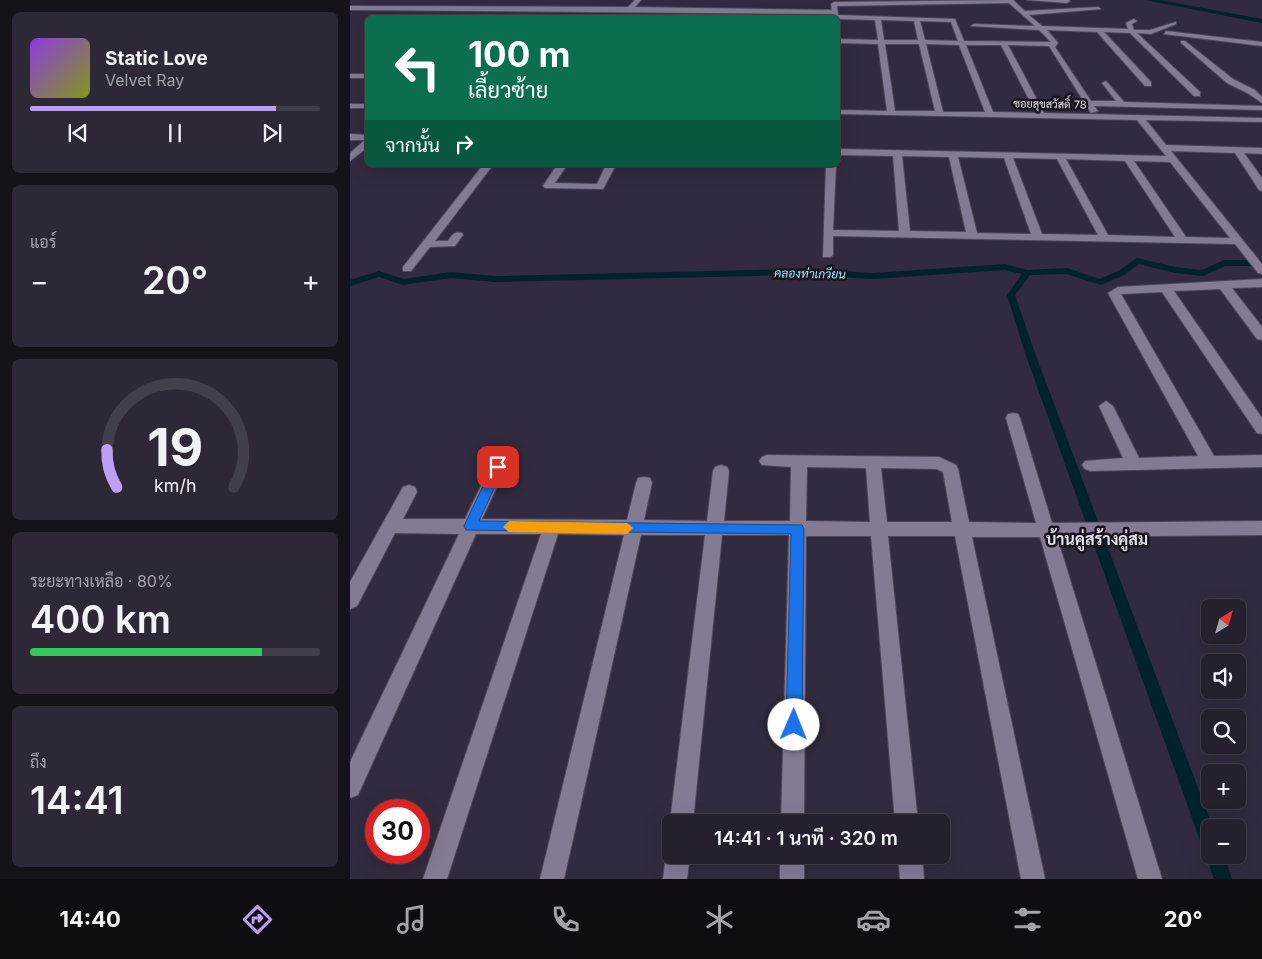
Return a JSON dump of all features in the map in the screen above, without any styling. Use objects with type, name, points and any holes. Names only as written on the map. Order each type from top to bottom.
[{"type":"street","points":[[630,9],[638,0]]},
{"type":"street","points":[[1030,0],[1067,1]]},
{"type":"street","points":[[350,15],[378,1]]},
{"type":"street","points":[[414,15],[432,1]]},
{"type":"street","points":[[483,15],[498,1]]},
{"type":"street","points":[[517,15],[530,1]]},
{"type":"street","points":[[894,2],[1010,1],[1056,42],[1052,47],[1098,116]]},
{"type":"street","points":[[380,15],[398,2]]},
{"type":"street","points":[[448,15],[463,2]]},
{"type":"street","points":[[835,15],[832,2],[917,3]]},
{"type":"street","points":[[350,8],[777,9],[827,15]]},
{"type":"street","points":[[1009,9],[1028,16],[1056,19]]},
{"type":"street","points":[[978,20],[1028,16],[1058,11],[1098,10]]},
{"type":"street","points":[[1058,11],[1076,13]]},
{"type":"street","points":[[840,16],[952,19],[990,115]]},
{"type":"street","points":[[878,18],[890,113]]},
{"type":"street","points":[[916,18],[940,114]]},
{"type":"street","points":[[1082,21],[1096,31],[1148,84]]},
{"type":"street","points":[[1134,21],[1128,23],[1132,32],[1197,94]]},
{"type":"street","points":[[974,26],[1151,32],[1174,23]]},
{"type":"street","points":[[994,26],[1005,41],[1040,115]]},
{"type":"street","points":[[1024,28],[1034,38]]},
{"type":"street","points":[[1166,33],[1262,44]]},
{"type":"street","points":[[1051,36],[1074,36]]},
{"type":"street","points":[[840,41],[962,43],[1005,41],[1054,44]]},
{"type":"street","points":[[1184,42],[1230,81],[1252,92],[1262,101]]},
{"type":"street","points":[[350,76],[365,76]]},
{"type":"street","points":[[1106,83],[1121,103]]},
{"type":"street","points":[[1089,103],[1262,108]]},
{"type":"street","points":[[350,106],[365,106]]},
{"type":"street","name":"ซอยสุขสวัสดิ์ 78","points":[[840,112],[1138,116],[1262,120]]},
{"type":"street","points":[[1138,116],[1236,241],[1262,270]]},
{"type":"street","points":[[350,137],[365,138]]},
{"type":"street","points":[[350,158],[365,145]]},
{"type":"street","points":[[1164,148],[1262,151]]},
{"type":"street","points":[[1237,150],[1258,179],[1262,188]]},
{"type":"street","points":[[840,152],[1172,159]]},
{"type":"street","points":[[897,153],[905,234]]},
{"type":"street","points":[[953,154],[972,236]]},
{"type":"street","points":[[1006,155],[1038,238]]},
{"type":"street","points":[[1059,156],[1105,239]]},
{"type":"street","points":[[1128,158],[1183,240]]},
{"type":"street","points":[[407,269],[486,167]]},
{"type":"street","points":[[561,167],[548,186],[600,187],[610,167]]},
{"type":"street","points":[[826,255],[829,232],[831,167]]},
{"type":"street","points":[[829,232],[1236,241]]},
{"type":"street","points":[[426,244],[451,244],[458,235]]},
{"type":"street","points":[[1209,462],[1114,293],[1118,291],[1262,284]]},
{"type":"street","points":[[1223,286],[1262,336]]},
{"type":"street","points":[[1166,289],[1262,429]]},
{"type":"street","points":[[1106,406],[1134,464]]},
{"type":"street","points":[[1013,418],[1150,879]]},
{"type":"street","points":[[767,461],[799,463],[939,463],[948,466],[950,469],[964,529],[1033,879]]},
{"type":"street","points":[[1090,465],[1262,461]]},
{"type":"street","points":[[793,814],[799,463]]},
{"type":"street","points":[[873,463],[906,814]]},
{"type":"street","points":[[350,788],[498,467]]},
{"type":"street","points":[[683,814],[721,471]]},
{"type":"street","points":[[552,879],[644,482]]},
{"type":"street","points":[[350,600],[409,492]]},
{"type":"street","points":[[390,526],[1095,530],[1262,528]]},
{"type":"street","points":[[435,879],[552,528]]},
{"type":"street","points":[[675,879],[677,864]]},
{"type":"street","points":[[792,864],[792,879]]},
{"type":"street","points":[[911,864],[912,879]]},
{"type":"waterway","points":[[460,0],[471,0]]},
{"type":"waterway","points":[[1149,0],[1262,21]]},
{"type":"waterway","name":"คลองท่าเกวียน","points":[[1027,273],[1067,271],[1101,282],[1123,272],[1137,261],[1175,270],[1203,273],[1224,263],[1262,263]]},
{"type":"waterway","name":"คลองท่าเกวียน","points":[[350,283],[379,274],[403,282],[451,275],[495,279],[800,272],[873,276],[1005,267],[1027,273]]},
{"type":"waterway","points":[[1027,273],[1011,295],[1030,353],[1201,819]]},
{"type":"waterway","points":[[1218,864],[1223,879]]},
{"type":"slow traffic","points":[[509,527],[627,528]]},
{"type":"district","name":"บ้านคู่สร้างคู่สม","points":[[1097,539]]},
{"type":"route","points":[[498,467],[470,526],[798,529],[794,725]]}]
